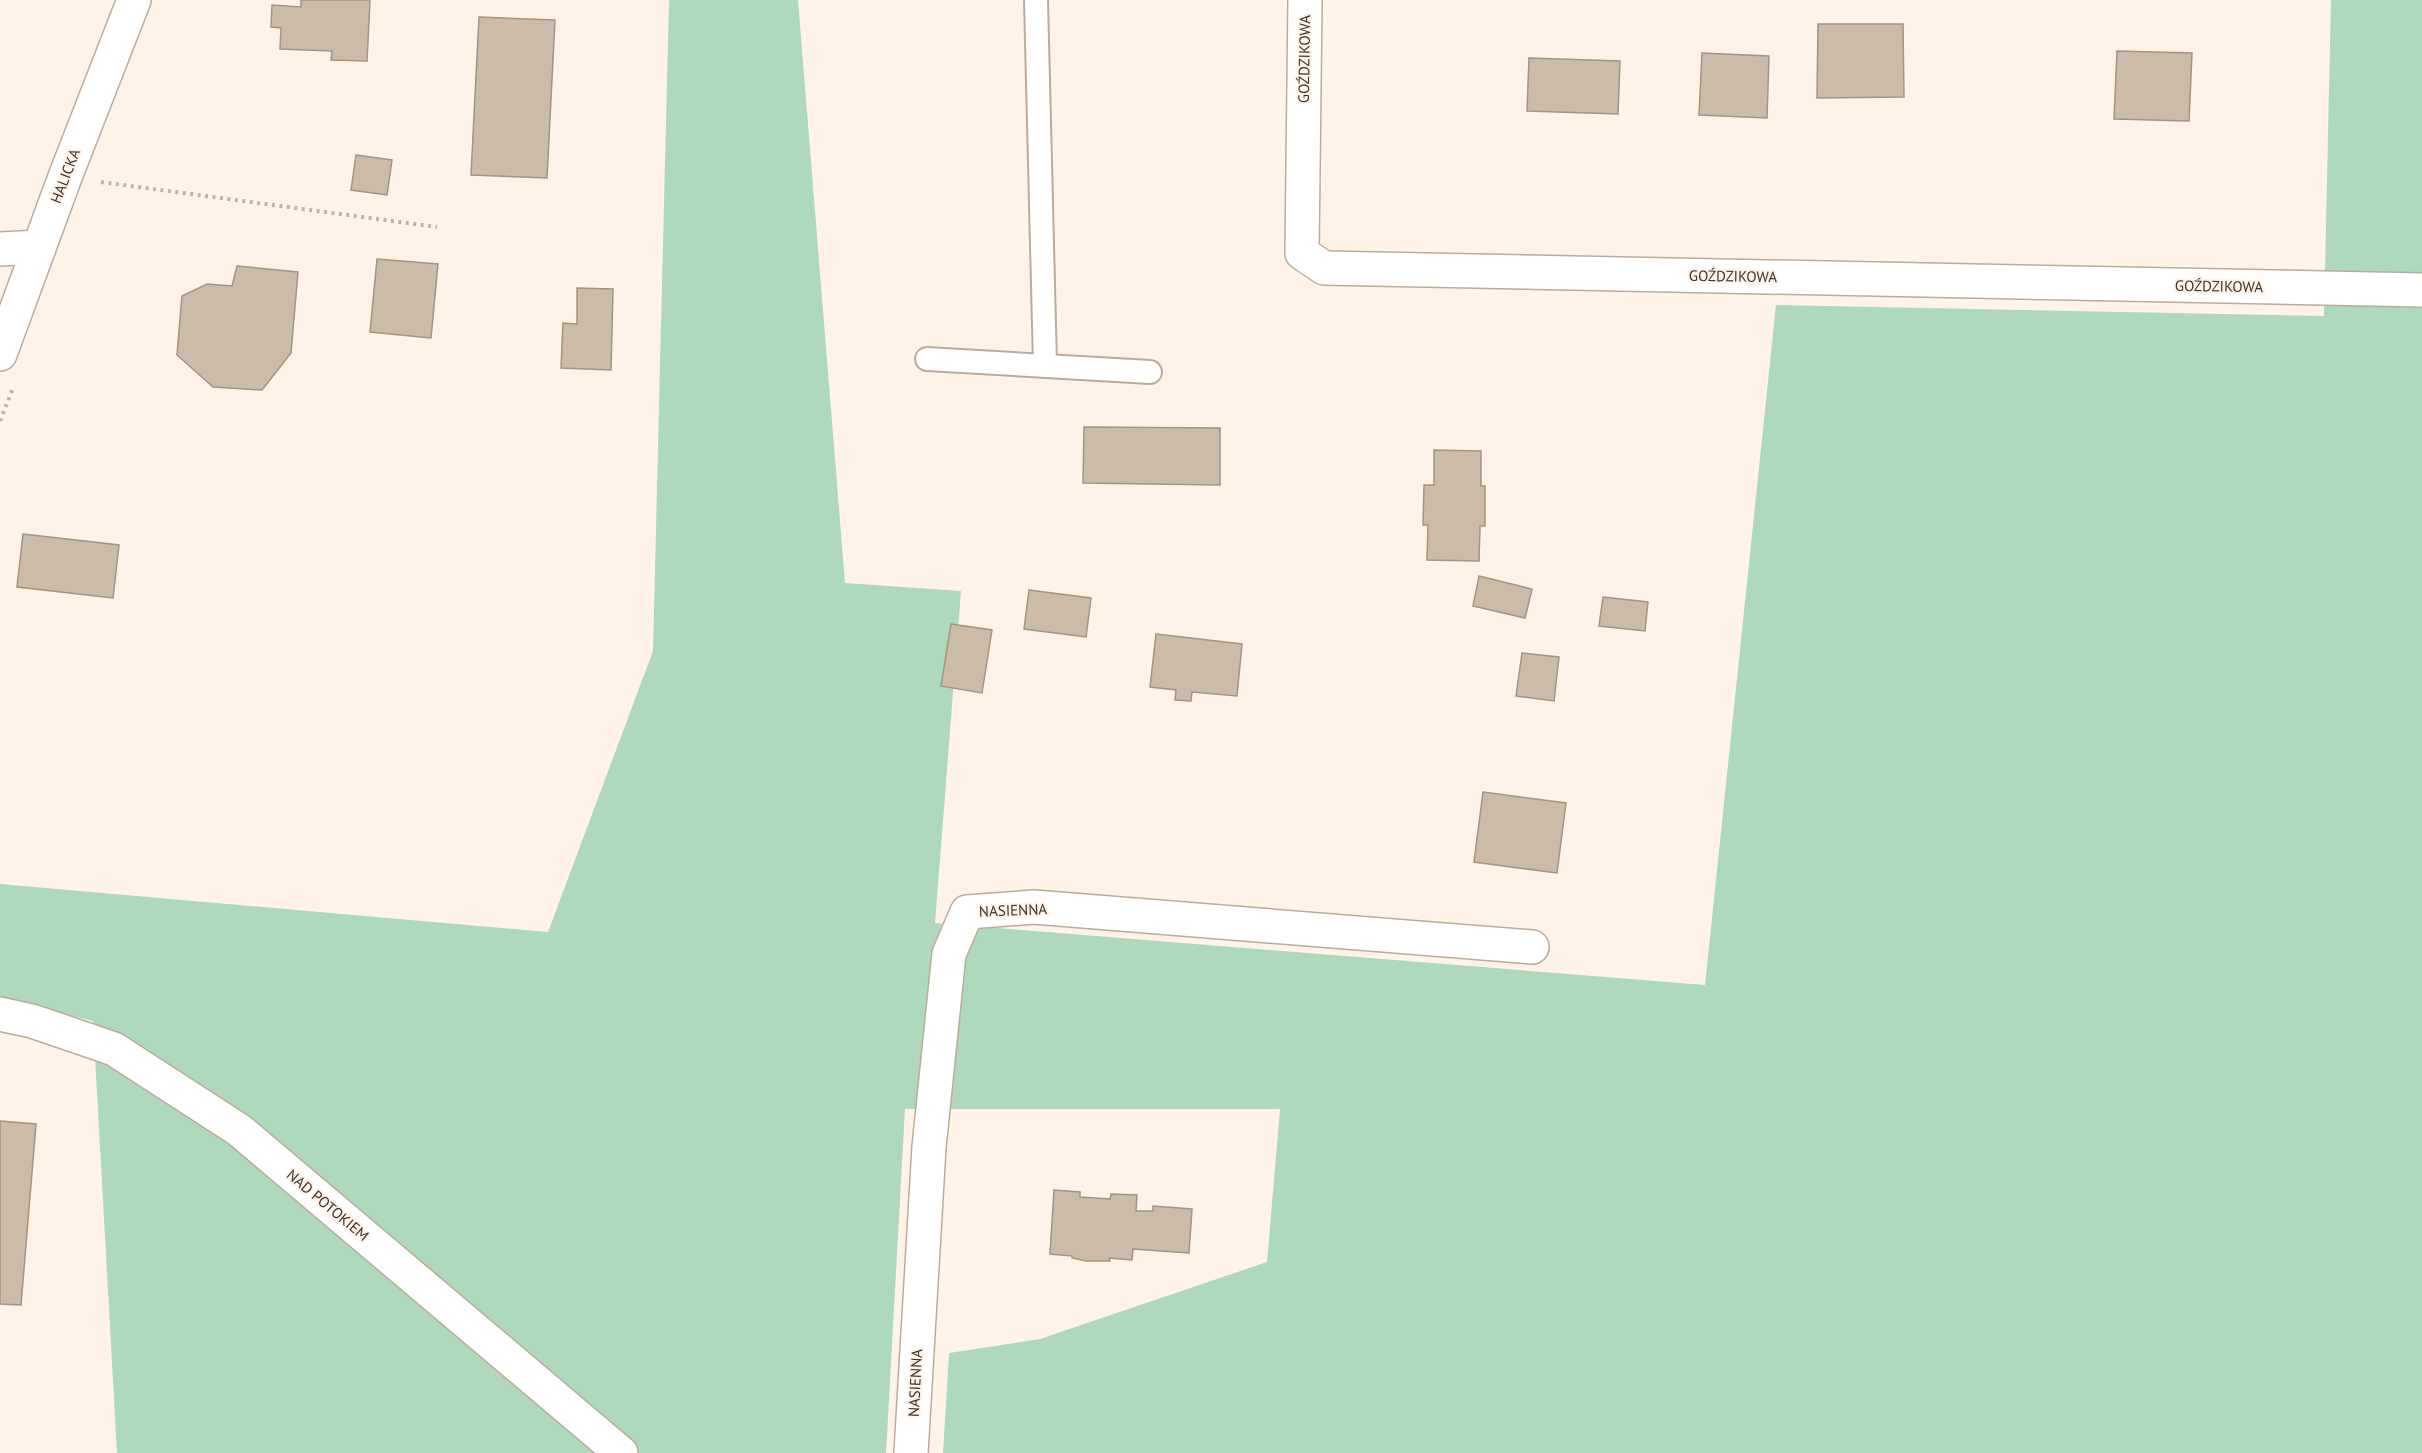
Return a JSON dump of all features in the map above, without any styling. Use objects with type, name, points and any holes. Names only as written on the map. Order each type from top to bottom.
[{"type":"street","name":"HALICKA","points":[[0,354],[65,177],[134,0]]},
{"type":"street","name":"GOŹDZIKOWA","points":[[1305,0],[1302,253],[1324,268],[2422,290]]},
{"type":"street","points":[[0,249],[39,247]]},
{"type":"street","name":"NASIENNA","points":[[911,1453],[929,1148],[949,954],[967,912],[1034,906],[1532,947]]},
{"type":"street","name":"NAD POTOKIEM","points":[[0,1014],[32,1021],[114,1049],[239,1130],[621,1453]]},
{"type":"lane","points":[[1036,0],[1045,366]]},
{"type":"lane","points":[[927,359],[1150,372]]},
{"type":"path","points":[[65,177],[437,227]]},
{"type":"green space","points":[[669,0],[798,0],[845,583],[961,591],[935,923],[1705,985],[1776,305],[2324,316],[2331,0],[2422,0],[2422,1453],[943,1453],[949,1353],[1040,1339],[1267,1262],[1280,1109],[905,1109],[886,1453],[117,1453],[93,1021],[0,998],[0,884],[548,932],[653,651]]},
{"type":"building","points":[[301,0],[370,0],[367,61],[331,60],[332,51],[280,49],[281,28],[271,27],[272,5],[301,7]]},
{"type":"building","points":[[479,17],[555,20],[547,178],[471,175]]},
{"type":"building","points":[[1818,24],[1903,24],[1904,97],[1817,98]]},
{"type":"building","points":[[2117,51],[2192,53],[2189,121],[2114,119]]},
{"type":"building","points":[[1702,53],[1769,56],[1767,118],[1699,115]]},
{"type":"building","points":[[1529,58],[1620,61],[1618,114],[1527,111]]},
{"type":"building","points":[[356,155],[392,160],[387,195],[351,190]]},
{"type":"building","points":[[377,259],[438,264],[431,338],[370,332]]},
{"type":"building","points":[[237,266],[298,272],[291,353],[262,390],[213,387],[177,355],[182,296],[207,284],[232,286]]},
{"type":"building","points":[[577,288],[613,289],[611,370],[561,368],[563,323],[577,324]]},
{"type":"building","points":[[1084,427],[1220,428],[1220,485],[1083,483]]},
{"type":"building","points":[[1434,450],[1481,451],[1481,486],[1485,486],[1485,526],[1480,526],[1479,561],[1427,560],[1428,525],[1423,525],[1424,485],[1434,485]]},
{"type":"building","points":[[23,534],[119,545],[113,598],[17,587]]},
{"type":"building","points":[[1479,576],[1532,589],[1525,618],[1473,606]]},
{"type":"building","points":[[1029,590],[1091,598],[1086,637],[1024,629]]},
{"type":"building","points":[[1603,597],[1648,602],[1645,631],[1599,626]]},
{"type":"building","points":[[951,624],[992,630],[982,693],[941,686]]},
{"type":"building","points":[[1156,634],[1242,644],[1237,696],[1192,692],[1191,701],[1175,700],[1176,690],[1150,687]]},
{"type":"building","points":[[1522,653],[1559,657],[1554,701],[1516,696]]},
{"type":"building","points":[[1483,792],[1566,803],[1557,873],[1474,862]]},
{"type":"building","points":[[0,1121],[36,1124],[21,1305],[0,1304]]},
{"type":"building","points":[[1054,1190],[1080,1192],[1080,1197],[1110,1199],[1111,1194],[1137,1195],[1136,1211],[1153,1211],[1153,1206],[1192,1209],[1189,1253],[1133,1249],[1132,1260],[1109,1258],[1110,1261],[1086,1261],[1072,1258],[1072,1256],[1050,1254]]}]
